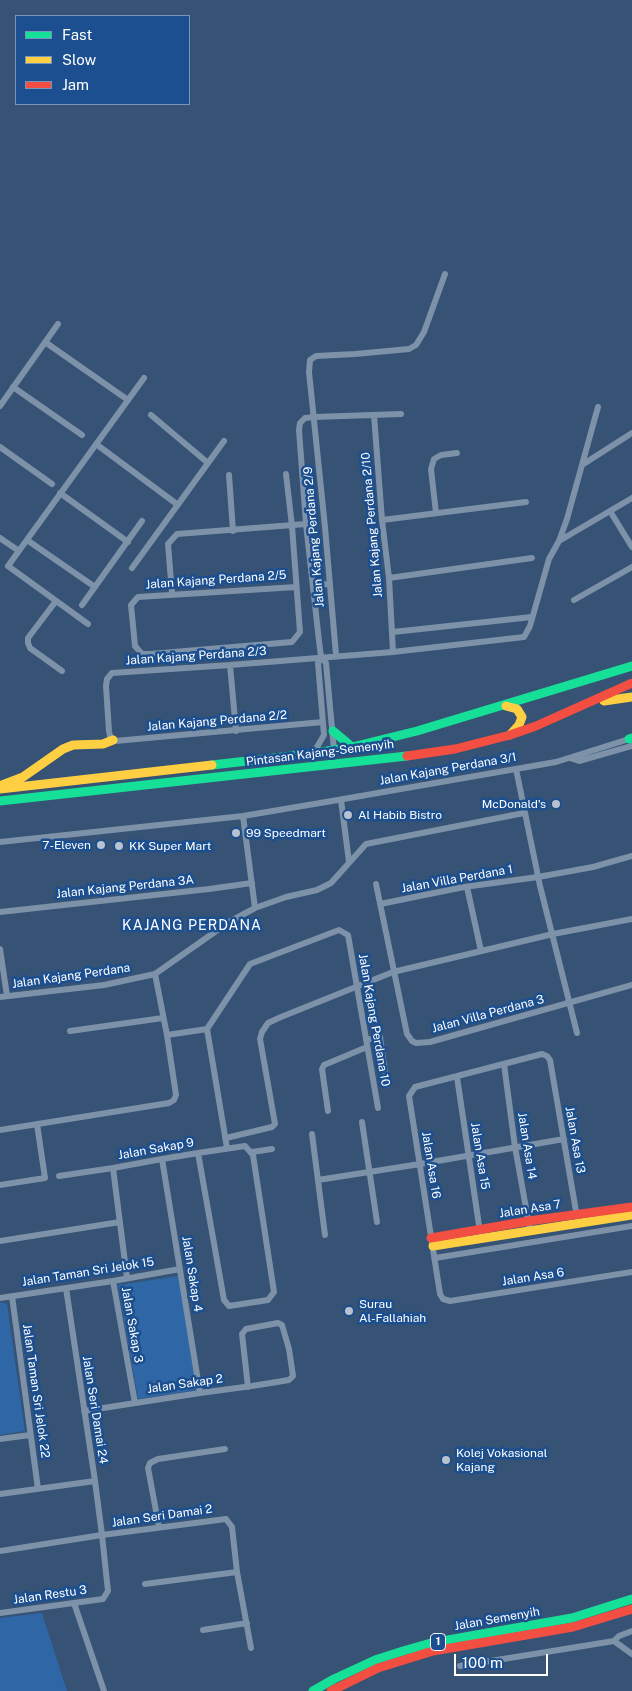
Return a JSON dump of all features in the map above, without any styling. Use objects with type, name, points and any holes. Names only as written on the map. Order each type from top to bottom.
[{"type":"main road","name":"Pintasan Kajang-Semenyih","points":[[0,788],[310,754],[352,747],[417,732],[632,666]]},
{"type":"main road","name":"Pintasan Kajang-Semenyih","points":[[0,801],[418,755],[510,735],[600,699],[632,683]]},
{"type":"main road","points":[[600,699],[608,701],[632,697]]},
{"type":"main road","points":[[506,706],[517,709],[522,717],[519,725],[510,735]]},
{"type":"main road","points":[[333,731],[352,747]]},
{"type":"main road","points":[[0,788],[23,776],[63,749],[73,745],[103,744],[113,740]]},
{"type":"main road","name":"Jalan Asa 7","points":[[480,1234],[528,1221],[631,1212]]},
{"type":"main road","name":"Jalan Asa 7","points":[[432,1242],[480,1234],[530,1230],[578,1218]]},
{"type":"main road","name":"Jalan Semenyih","points":[[313,1691],[375,1660],[403,1651],[431,1643],[572,1618],[632,1599]]},
{"type":"main road","name":"Jalan Semenyih","points":[[331,1691],[378,1668],[406,1659],[433,1652],[573,1627],[632,1609]]},
{"type":"street","name":"Jalan Kajang Perdana 2/9","points":[[336,655],[309,372],[310,360],[316,356],[409,349],[416,345],[424,332],[445,274]]},
{"type":"street","points":[[0,406],[58,324]]},
{"type":"street","points":[[45,342],[128,400]]},
{"type":"street","points":[[88,624],[8,566],[144,378]]},
{"type":"street","points":[[13,388],[82,435]]},
{"type":"street","points":[[393,632],[532,617],[549,559],[560,541],[598,408]]},
{"type":"street","points":[[310,754],[324,735],[318,663],[321,657],[306,524],[300,423],[305,418],[314,417],[401,414]]},
{"type":"street","name":"Jalan Kajang Perdana 2/10","points":[[374,415],[382,520],[389,578],[393,652]]},
{"type":"street","points":[[151,416],[208,463]]},
{"type":"street","points":[[582,465],[632,433]]},
{"type":"street","points":[[132,568],[224,441]]},
{"type":"street","points":[[96,444],[178,505]]},
{"type":"street","points":[[0,447],[52,484]]},
{"type":"street","points":[[436,513],[431,469],[434,459],[441,455],[458,454]]},
{"type":"street","points":[[286,474],[296,586]]},
{"type":"street","points":[[229,475],[233,530]]},
{"type":"street","points":[[60,493],[128,542]]},
{"type":"street","points":[[560,541],[632,498]]},
{"type":"street","points":[[382,520],[526,502]]},
{"type":"street","points":[[610,512],[632,548]]},
{"type":"street","points":[[82,605],[142,521]]},
{"type":"street","points":[[172,593],[168,544],[177,534],[306,524]]},
{"type":"street","points":[[0,538],[19,551]]},
{"type":"street","points":[[27,540],[95,588]]},
{"type":"street","points":[[389,578],[532,558]]},
{"type":"street","points":[[574,600],[632,567]]},
{"type":"street","points":[[313,585],[330,584]]},
{"type":"street","name":"Jalan Kajang Perdana 2/5","points":[[296,586],[300,632],[292,642],[142,654],[135,646],[131,605],[138,596],[172,593],[296,586]]},
{"type":"street","points":[[56,601],[28,638],[28,643],[30,648],[62,671]]},
{"type":"street","name":"Jalan Kajang Perdana 2/3","points":[[113,740],[109,731],[106,686],[107,679],[112,673],[230,666],[336,655],[393,652],[524,637],[532,617]]},
{"type":"street","points":[[321,657],[326,663],[334,750]]},
{"type":"street","points":[[230,666],[236,731]]},
{"type":"street","name":"Jalan Kajang Perdana 2/2","points":[[113,740],[236,731],[323,722]]},
{"type":"street","name":"Jalan Kajang Perdana 3/1","points":[[0,842],[243,816],[516,769],[568,758],[631,740]]},
{"type":"street","points":[[516,769],[538,877],[577,1033]]},
{"type":"street","points":[[341,800],[349,862]]},
{"type":"street","name":"Jalan Kajang Perdana","points":[[3,996],[104,985],[155,974],[229,922],[255,908],[286,897],[317,890],[331,883],[366,844],[524,814]]},
{"type":"street","points":[[243,816],[255,908]]},
{"type":"street","name":"Jalan Villa Perdana 1","points":[[380,904],[468,887],[592,867],[632,856]]},
{"type":"street","name":"Jalan Kajang Perdana 3A","points":[[0,912],[209,890],[252,882]]},
{"type":"street","points":[[376,884],[394,972]]},
{"type":"street","points":[[468,887],[481,950]]},
{"type":"street","points":[[226,1138],[272,1127],[275,1124],[260,1039],[268,1023],[394,972],[481,950],[632,919]]},
{"type":"street","name":"Jalan Kajang Perdana 10","points":[[207,1029],[250,964],[339,930],[348,935],[378,1108]]},
{"type":"street","points":[[0,949],[3,996]]},
{"type":"street","name":"Jalan Villa Perdana 3","points":[[394,972],[407,1034],[412,1041],[420,1044],[632,985]]},
{"type":"street","points":[[0,1130],[169,1103],[174,1100],[176,1095],[167,1035],[155,974]]},
{"type":"street","points":[[70,1031],[164,1018]]},
{"type":"street","points":[[167,1035],[207,1029],[228,1148]]},
{"type":"street","points":[[328,1111],[322,1070],[324,1065],[380,1038],[387,1085]]},
{"type":"street","name":"Jalan Asa 13","points":[[504,1064],[542,1054],[550,1060],[578,1218]]},
{"type":"street","points":[[457,1077],[504,1064]]},
{"type":"street","name":"Jalan Asa 14","points":[[504,1064],[530,1230]]},
{"type":"street","name":"Jalan Asa 16","points":[[440,1294],[409,1096],[414,1088],[457,1077]]},
{"type":"street","name":"Jalan Asa 15","points":[[457,1077],[480,1234]]},
{"type":"street","points":[[362,1122],[377,1222]]},
{"type":"street","points":[[0,1185],[45,1178],[37,1124]]},
{"type":"street","points":[[312,1134],[325,1235]]},
{"type":"street","points":[[318,1180],[564,1139]]},
{"type":"street","name":"Jalan Sakap 9","points":[[59,1176],[228,1148],[245,1146],[252,1154],[272,1149]]},
{"type":"street","points":[[198,1153],[224,1300],[229,1306],[268,1300],[274,1292],[252,1154]]},
{"type":"street","name":"Jalan Sakap 4","points":[[162,1159],[200,1393]]},
{"type":"street","points":[[113,1168],[127,1278]]},
{"type":"street","points":[[435,1258],[632,1228],[631,1212]]},
{"type":"street","points":[[0,1241],[120,1222]]},
{"type":"street","name":"Jalan Taman Sri Jelok 15","points":[[0,1298],[180,1269]]},
{"type":"street","name":"Jalan Asa 6","points":[[440,1294],[443,1298],[450,1301],[632,1272]]},
{"type":"street","name":"Jalan Sakap 3","points":[[113,1281],[135,1403]]},
{"type":"street","name":"Jalan Seri Damai 24","points":[[66,1288],[102,1535],[108,1591],[103,1599]]},
{"type":"street","name":"Jalan Taman Sri Jelok 22","points":[[12,1296],[38,1489]]},
{"type":"street","name":"Jalan Sakap 2","points":[[84,1411],[248,1387],[289,1380],[293,1376],[282,1325],[246,1329],[242,1334],[248,1387]]},
{"type":"street","points":[[0,1439],[30,1435]]},
{"type":"street","points":[[159,1527],[148,1468],[150,1463],[158,1459],[225,1449]]},
{"type":"street","points":[[0,1494],[95,1481]]},
{"type":"street","name":"Jalan Seri Damai 2","points":[[0,1551],[102,1535],[226,1519],[232,1527],[237,1572]]},
{"type":"street","points":[[146,1584],[237,1572],[251,1648]]},
{"type":"street","name":"Jalan Restu 3","points":[[0,1613],[103,1599]]},
{"type":"street","points":[[74,1603],[104,1691]]},
{"type":"street","points":[[203,1630],[247,1622]]},
{"type":"street","points":[[460,1666],[614,1641],[619,1636],[632,1630]]},
{"type":"street","points":[[614,1641],[632,1654]]},
{"type":"shaded area","points":[[178,1276],[197,1390],[138,1399],[118,1285]]},
{"type":"shaded area","points":[[0,1302],[7,1304],[25,1431],[0,1435]]},
{"type":"shaded area","points":[[42,1613],[67,1691],[0,1691],[0,1618]]},
{"type":"traffic: fast","points":[[212,765],[352,747],[417,731],[632,666]]},
{"type":"traffic: fast","points":[[333,731],[352,747]]},
{"type":"traffic: fast","points":[[0,801],[407,756]]},
{"type":"traffic: fast","points":[[313,1691],[375,1660],[403,1651],[431,1643],[572,1618],[632,1599]]},
{"type":"traffic: slow","points":[[604,701],[632,697]]},
{"type":"traffic: slow","points":[[506,706],[517,709],[522,717],[519,725],[510,735]]},
{"type":"traffic: slow","points":[[2,785],[23,777],[63,749],[73,745],[103,744],[113,740]]},
{"type":"traffic: slow","points":[[0,789],[212,765]]},
{"type":"traffic: slow","points":[[433,1246],[632,1215]]},
{"type":"traffic: jam","points":[[407,756],[455,749],[510,735],[536,726],[632,683]]},
{"type":"traffic: jam","points":[[431,1238],[529,1221],[632,1207]]},
{"type":"traffic: jam","points":[[331,1691],[378,1668],[433,1651],[573,1627],[632,1609]]},
{"type":"place","name":"McDonald's","points":[[556,804]]},
{"type":"place","name":"Al Habib Bistro","points":[[348,815]]},
{"type":"place","name":"99 Speedmart","points":[[236,833]]},
{"type":"place","name":"7-Eleven","points":[[101,845]]},
{"type":"place","name":"KK Super Mart","points":[[119,846]]},
{"type":"place","name":"Surau Al-Fallahiah","points":[[349,1311]]},
{"type":"place","name":"Kolej Vokasional Kajang","points":[[446,1460]]},
{"type":"district","name":"KAJANG PERDANA","points":[[192,926]]}]
